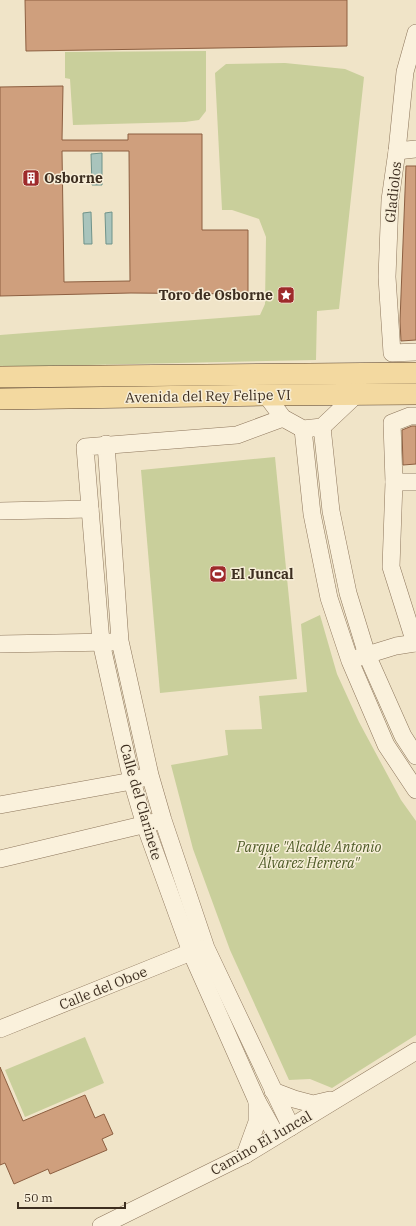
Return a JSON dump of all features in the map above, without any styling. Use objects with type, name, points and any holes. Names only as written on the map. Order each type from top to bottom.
[{"type":"main road","name":"Avenida del Rey Felipe VI","points":[[0,377],[416,373]]},
{"type":"main road","name":"Avenida del Rey Felipe VI","points":[[0,399],[416,394]]},
{"type":"street","name":"Gladiolos","points":[[416,33],[405,72],[397,151],[390,200],[387,277],[392,353],[416,352]]},
{"type":"street","points":[[397,151],[416,150]]},
{"type":"street","points":[[266,395],[283,418],[304,429],[322,427],[357,394]]},
{"type":"street","points":[[350,661],[396,646],[415,643],[392,568],[394,482],[392,423],[410,416],[416,416]]},
{"type":"street","points":[[106,444],[237,435],[283,418]]},
{"type":"street","points":[[322,427],[331,511],[348,593],[368,654],[403,736],[416,756]]},
{"type":"street","points":[[304,429],[312,514],[329,598],[350,661],[386,745],[416,790]]},
{"type":"street","name":"Calle del Clarinete","points":[[283,1131],[257,1101],[199,950],[145,825],[132,781],[101,642],[85,446],[106,444],[120,642],[150,775],[199,950],[273,1091],[283,1131]]},
{"type":"street","points":[[394,482],[416,482]]},
{"type":"street","points":[[0,511],[90,509]]},
{"type":"street","points":[[0,644],[120,642]]},
{"type":"street","points":[[0,805],[132,781],[150,775]]},
{"type":"street","points":[[0,859],[163,820]]},
{"type":"street","name":"Calle del Oboe","points":[[0,1029],[199,950]]},
{"type":"street","name":"Camino El Juncal","points":[[101,1226],[245,1155],[416,1051]]},
{"type":"street","points":[[273,1091],[313,1104],[338,1099]]},
{"type":"street","points":[[245,1155],[257,1122],[257,1101]]},
{"type":"green space","points":[[206,51],[206,111],[199,120],[185,122],[73,125],[70,79],[65,78],[65,52]]},
{"type":"green space","points":[[285,63],[345,69],[364,77],[339,309],[317,311],[316,360],[0,367],[0,335],[260,315],[265,304],[266,237],[259,219],[232,210],[222,210],[215,73],[226,64]]},
{"type":"green space","name":"El Juncal","points":[[275,457],[297,679],[160,693],[141,470]]},
{"type":"green space","name":"Parque \"Alcalde Antonio Álvarez Herrera\"","points":[[320,615],[337,674],[359,722],[401,800],[416,821],[416,1035],[332,1088],[310,1079],[289,1080],[230,950],[193,849],[171,765],[228,755],[225,730],[262,729],[259,696],[307,692],[301,624]]},
{"type":"green space","points":[[85,1037],[104,1083],[25,1117],[5,1070]]},
{"type":"water","points":[[102,153],[102,185],[92,185],[91,154]]},
{"type":"water","points":[[91,212],[92,244],[84,244],[83,213]]},
{"type":"water","points":[[112,212],[112,244],[106,244],[105,213]]},
{"type":"building","points":[[25,0],[347,0],[347,46],[26,51]]},
{"type":"building","points":[[63,86],[62,140],[128,140],[128,134],[202,134],[202,230],[248,230],[248,294],[131,293],[0,296],[0,87]],"holes":[[[62,151],[129,151],[130,281],[64,282]]]},
{"type":"building","points":[[406,166],[416,166],[416,340],[401,341],[400,321]]},
{"type":"building","points":[[416,426],[416,464],[403,465],[402,430]]},
{"type":"building","points":[[0,1067],[23,1121],[85,1095],[95,1118],[104,1114],[113,1134],[102,1139],[107,1150],[50,1174],[48,1169],[14,1184],[5,1163],[0,1165]]},
{"type":"place","name":"Osborne","points":[[31,178]]},
{"type":"place","name":"Toro de Osborne","points":[[286,295]]},
{"type":"place","name":"El Juncal","points":[[218,574]]}]
